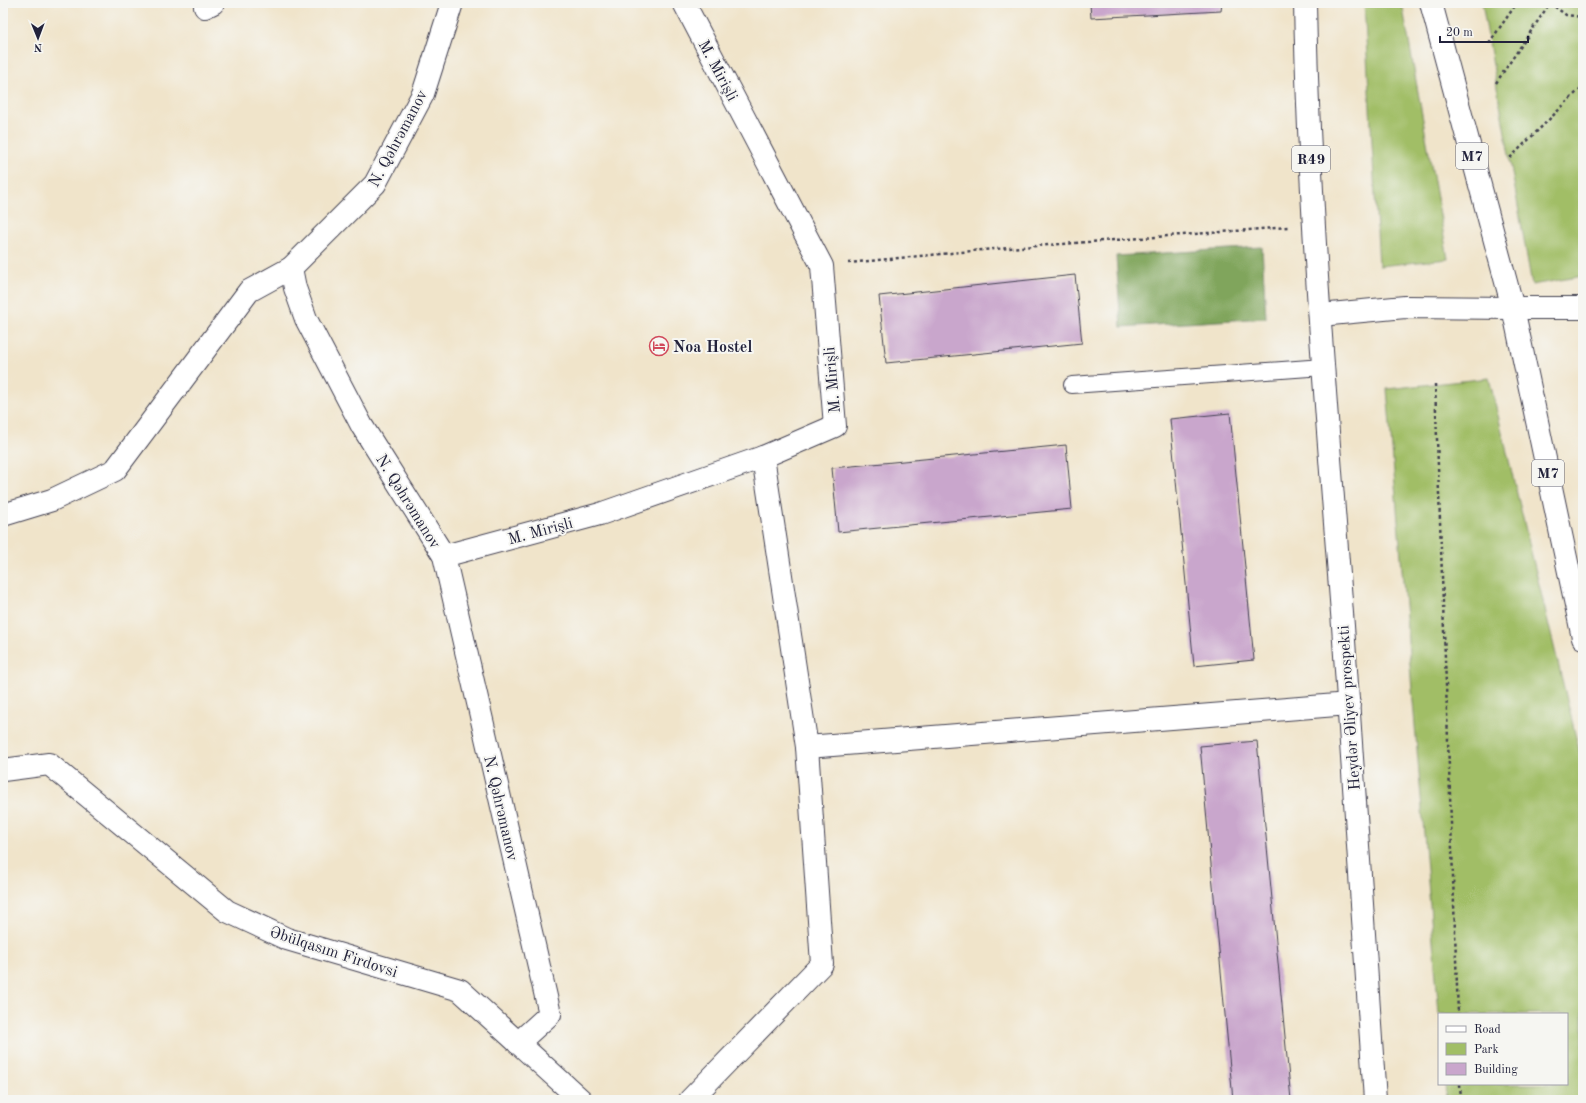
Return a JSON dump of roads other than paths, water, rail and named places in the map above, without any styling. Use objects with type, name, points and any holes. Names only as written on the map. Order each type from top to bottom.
[{"type":"main road","name":"N. Qəhrəmanov","points":[[452,3],[423,94],[375,184],[292,268],[295,288],[306,319],[355,413],[444,556],[550,1014],[518,1043]]},
{"type":"main road","name":"M. Mirişli","points":[[444,556],[600,514],[763,456],[835,426],[822,266],[684,3]]},
{"type":"main road","name":"R49","points":[[1305,3],[1306,77],[1320,315]]},
{"type":"main road","name":"M7","points":[[1431,3],[1513,308],[1583,638]]},
{"type":"main road","points":[[3,515],[52,500],[114,470],[249,290],[292,268]]},
{"type":"main road","points":[[1320,315],[1406,307],[1583,308]]},
{"type":"main road","name":"Heydər Əliyev prospekti","points":[[1320,315],[1349,704],[1375,1100]]},
{"type":"main road","points":[[690,1100],[822,964],[807,747],[763,456]]},
{"type":"main road","points":[[807,747],[1349,704]]},
{"type":"main road","name":"Əbülqasım Firdovsi","points":[[3,770],[49,764],[227,911],[287,939],[460,990],[581,1100]]},
{"type":"lane","points":[[1072,385],[1323,367]]},
{"type":"place","name":"Noa Hostel","points":[[659,346]]}]
